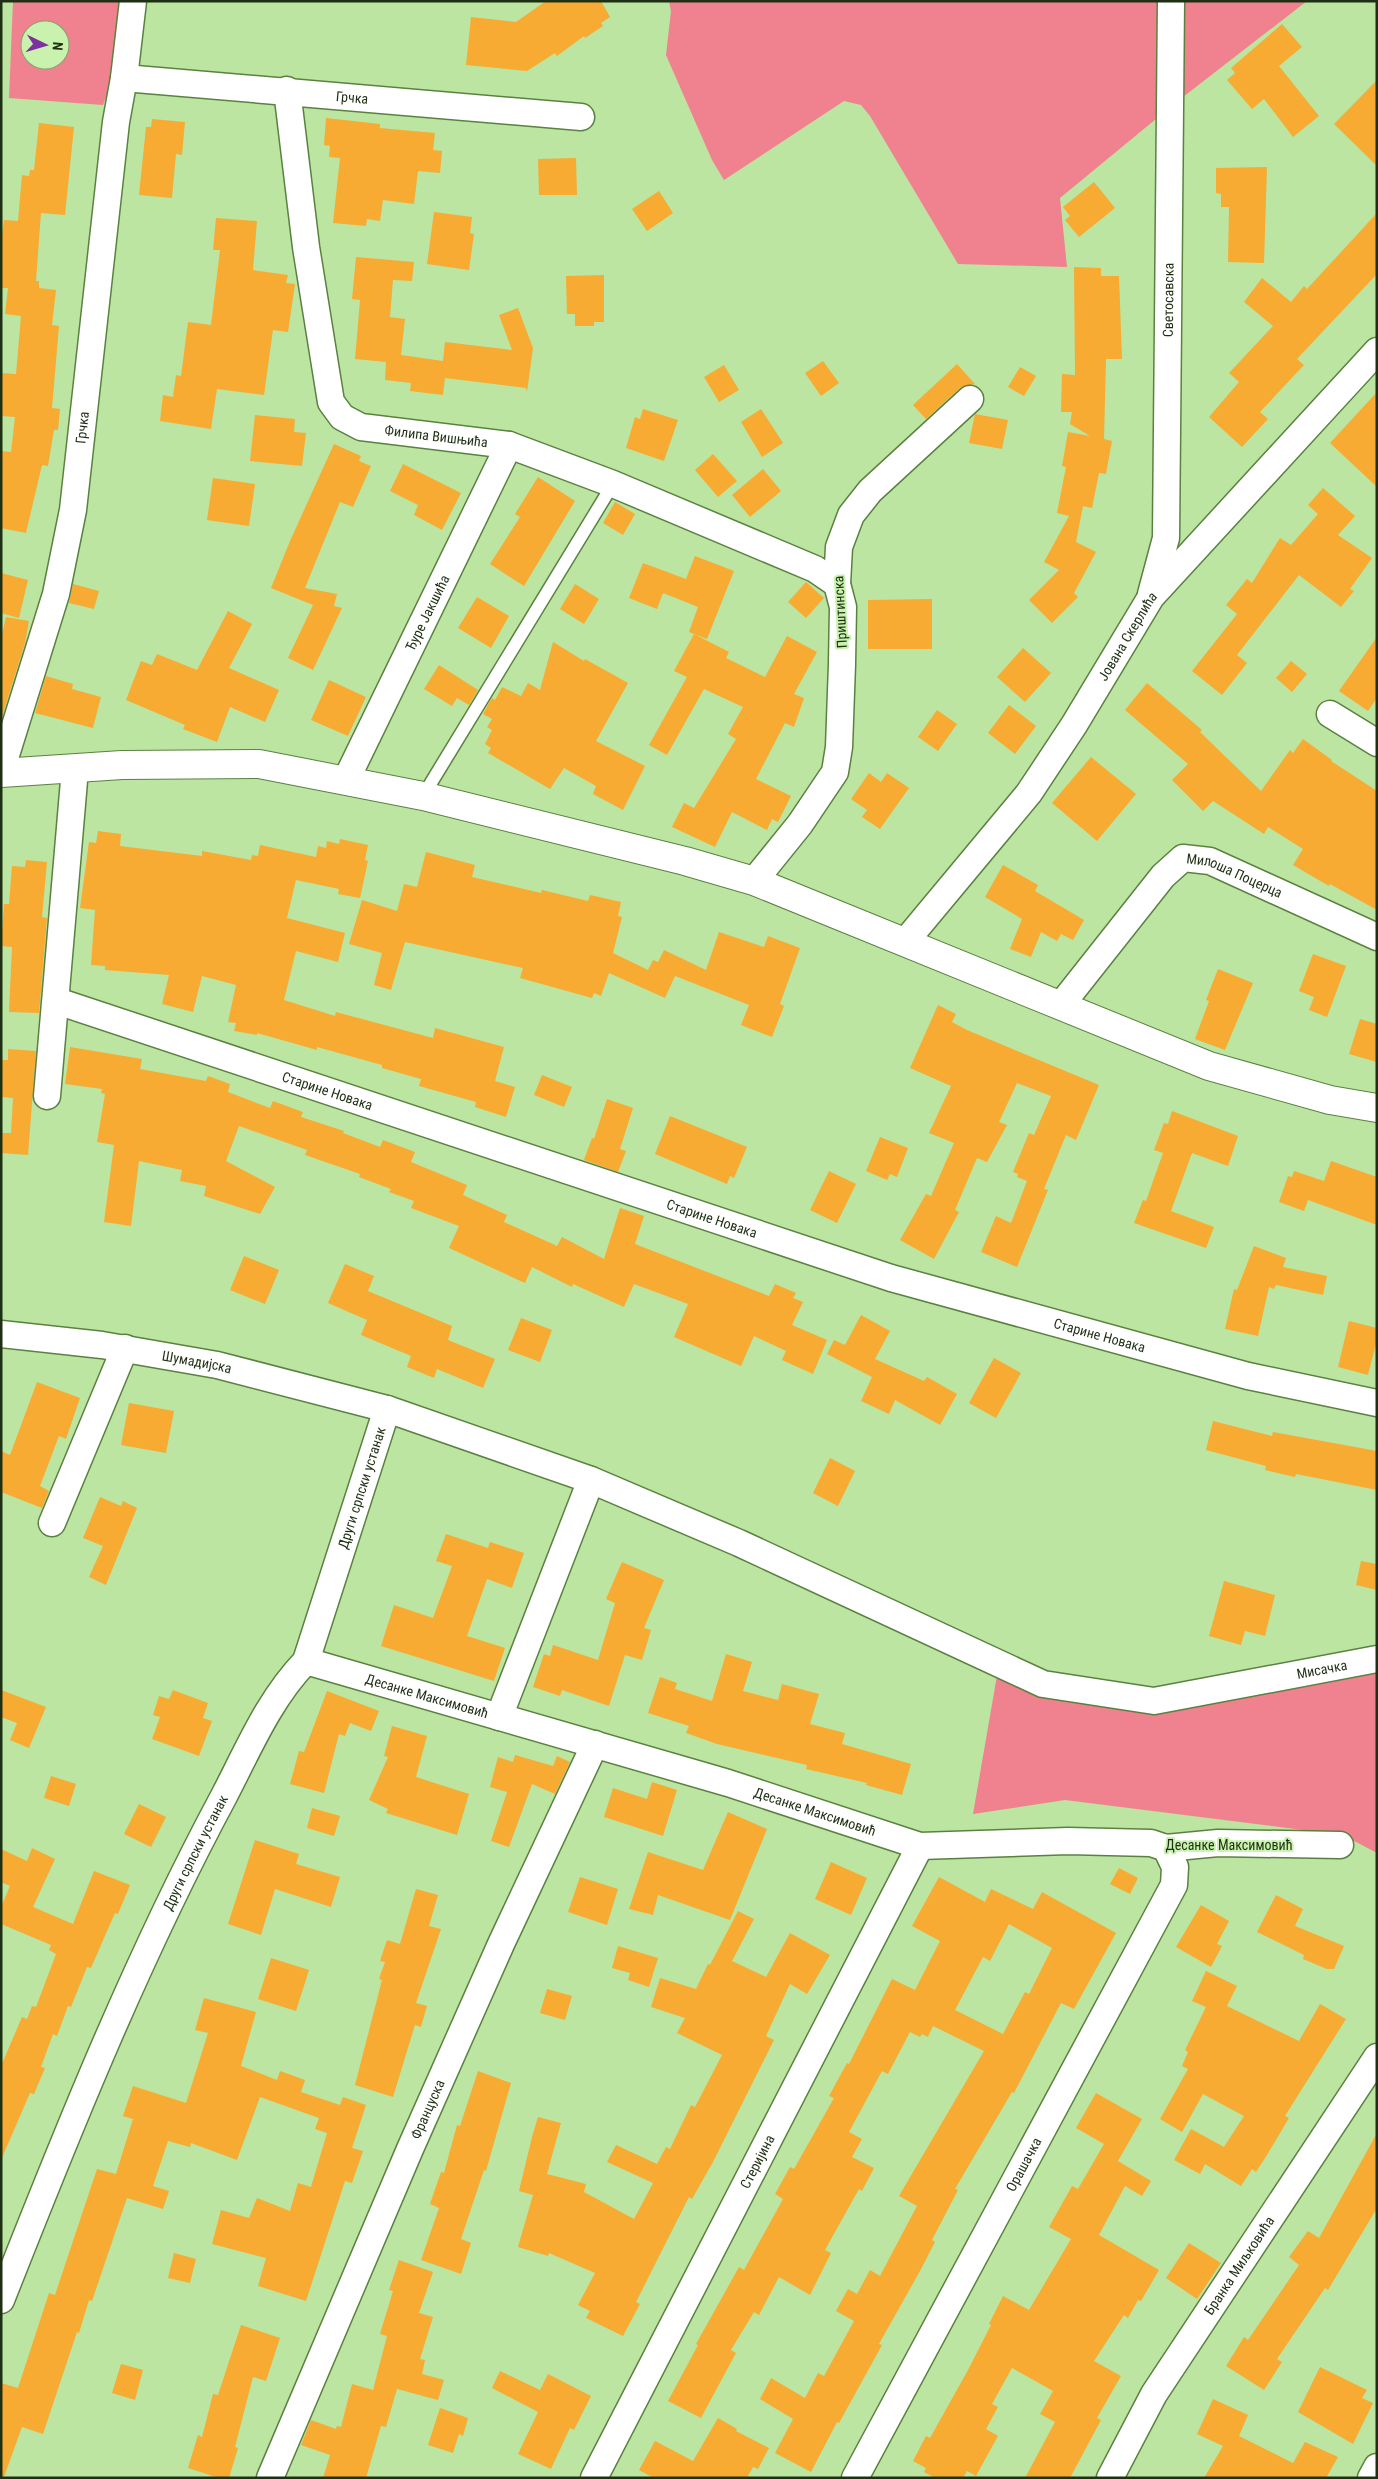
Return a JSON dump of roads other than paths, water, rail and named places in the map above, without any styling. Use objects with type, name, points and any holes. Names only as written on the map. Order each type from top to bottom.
[{"type":"main road","points":[[1,772],[75,770],[122,765],[259,764],[423,796],[685,860],[754,881],[1208,1066],[1330,1100],[1377,1108]]},
{"type":"street","name":"Грчка","points":[[1,772],[56,594],[71,519],[116,122],[124,78],[133,1]]},
{"type":"street","name":"Светосавска","points":[[1150,597],[1166,538],[1171,1]]},
{"type":"street","name":"Грчка","points":[[124,78],[287,90],[581,117]]},
{"type":"street","name":"Филипа Вишњића","points":[[287,90],[306,247],[331,402],[342,416],[361,427],[509,445],[613,484],[815,569],[837,584]]},
{"type":"street","name":"Јована Скерлића","points":[[904,942],[1029,793],[1074,725],[1150,597],[1377,351]]},
{"type":"street","name":"Приштинска","points":[[754,881],[800,824],[835,772],[839,747],[842,655],[842,607],[837,584],[839,548],[851,515],[870,491],[970,399]]},
{"type":"street","name":"Ђуре Јакшића","points":[[346,780],[509,445]]},
{"type":"street","points":[[1330,714],[1377,743]]},
{"type":"street","points":[[47,1096],[57,1001],[75,770]]},
{"type":"street","name":"Милоша Поцерца","points":[[1060,1006],[1163,876],[1183,858],[1210,861],[1377,937]]},
{"type":"street","name":"Старине Новака","points":[[57,1001],[891,1278],[1248,1376],[1377,1403]]},
{"type":"street","name":"Шумадијска","points":[[4,1341],[125,1348],[217,1365],[387,1409],[591,1480]]},
{"type":"street","points":[[52,1523],[125,1348]]},
{"type":"street","name":"Други српски устанак","points":[[1,2300],[104,2046],[198,1846],[279,1693],[306,1661],[387,1409]]},
{"type":"street","points":[[499,1718],[591,1480]]},
{"type":"street","name":"Мисачка","points":[[591,1480],[739,1543],[1043,1684],[1154,1701],[1377,1659]]},
{"type":"street","name":"Десанке Максимовић","points":[[306,1661],[728,1783],[920,1846],[1068,1841],[1151,1842],[1166,1848],[1218,1843],[1340,1845]]},
{"type":"street","name":"Француска","points":[[270,2478],[418,2131],[501,1944],[595,1744]]},
{"type":"street","name":"Стеријина","points":[[594,2478],[920,1846]]},
{"type":"street","name":"Орашачка","points":[[855,2478],[1174,1885],[1175,1867],[1166,1848]]},
{"type":"street","name":"Бранка Миљковића","points":[[1110,2478],[1154,2394],[1377,2057]]},
{"type":"street","points":[[1370,2478],[1377,2467]]},
{"type":"lane","points":[[423,796],[613,484]]}]
